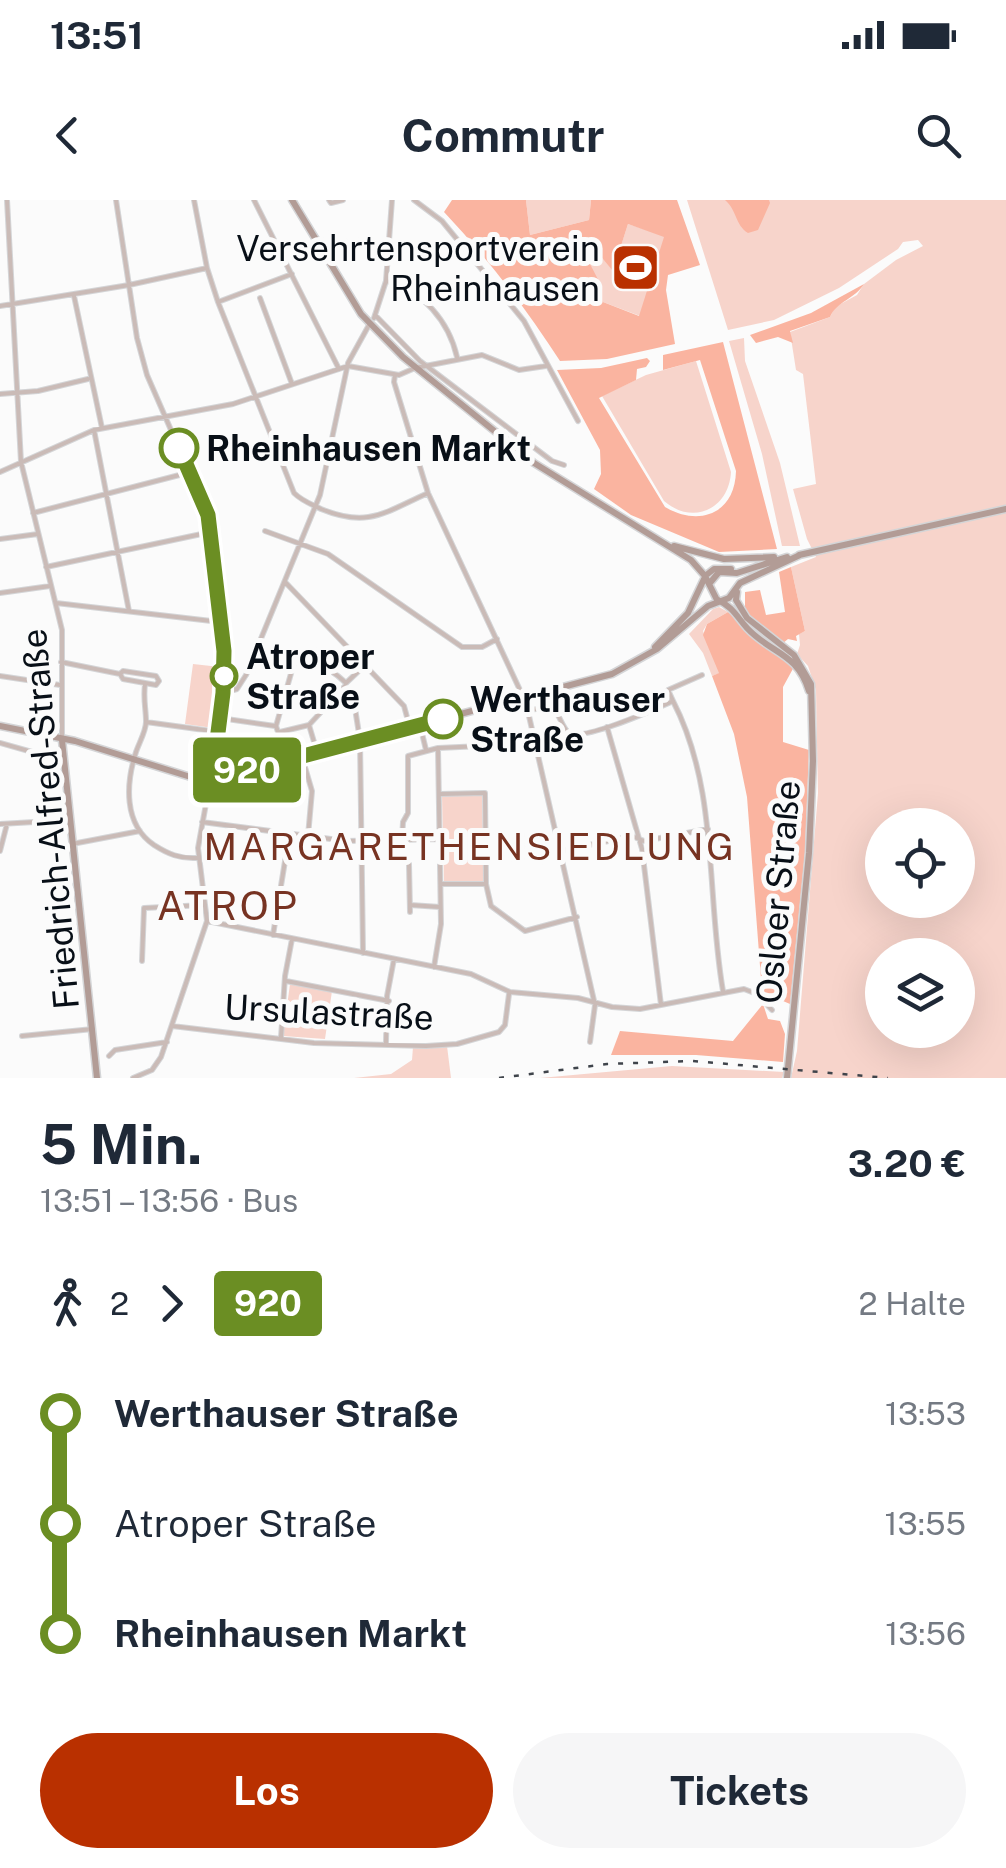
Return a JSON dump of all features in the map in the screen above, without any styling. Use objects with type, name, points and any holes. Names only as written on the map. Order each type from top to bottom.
[{"type":"main road","points":[[292,200],[348,292],[415,368],[534,463],[691,560],[706,576]]},
{"type":"main road","points":[[709,586],[718,572],[745,571],[800,554],[1006,509]]},
{"type":"main road","points":[[660,541],[724,559],[800,554]]},
{"type":"main road","points":[[0,726],[212,780],[612,674],[645,656],[717,600],[729,598],[740,582],[800,554]]},
{"type":"main road","points":[[645,656],[688,613],[706,576],[714,569],[745,571]]},
{"type":"main road","name":"Osloer Straße","points":[[706,576],[717,600],[731,607],[752,633],[790,658],[805,679],[812,709]]},
{"type":"main road","name":"Osloer Straße","points":[[752,577],[737,591],[736,600],[754,626],[794,654],[811,684],[809,853],[787,1078]]},
{"type":"main road","name":"Friedrich-Alfred-Straße","points":[[62,740],[97,1078]]},
{"type":"street","name":"Friedrich-Alfred-Straße","points":[[7,200],[21,462],[62,630],[62,740]]},
{"type":"street","points":[[116,200],[137,338],[164,418],[204,500],[211,532],[223,693],[198,858],[207,921],[167,1042],[152,1070],[133,1078]]},
{"type":"street","points":[[194,200],[206,268],[294,493],[316,506],[356,520],[380,516],[428,493]]},
{"type":"street","points":[[254,200],[339,368]]},
{"type":"street","points":[[329,200],[343,200]]},
{"type":"street","points":[[223,693],[237,690],[252,662],[316,506],[348,366],[373,323],[386,282],[392,200]]},
{"type":"street","points":[[414,200],[442,220],[524,321],[578,421]]},
{"type":"street","points":[[0,306],[206,268]]},
{"type":"street","points":[[218,302],[292,274]]},
{"type":"street","points":[[386,282],[406,287],[442,320],[453,337],[458,358]]},
{"type":"street","points":[[73,295],[102,428]]},
{"type":"street","points":[[260,298],[292,384]]},
{"type":"street","points":[[373,323],[513,434],[564,465]]},
{"type":"street","points":[[0,472],[94,430],[254,398],[348,366],[395,375],[458,358],[491,356],[520,370],[546,366]]},
{"type":"street","points":[[395,375],[428,493],[528,710],[596,1005],[590,1042]]},
{"type":"street","points":[[0,394],[32,392],[90,378]]},
{"type":"street","points":[[94,430],[129,611]]},
{"type":"street","points":[[33,513],[191,472]]},
{"type":"street","points":[[265,530],[328,554],[462,647],[482,647],[497,640]]},
{"type":"street","points":[[46,566],[211,532]]},
{"type":"street","points":[[0,539],[38,534]]},
{"type":"street","points":[[285,582],[404,706],[410,728]]},
{"type":"street","points":[[0,594],[51,586]]},
{"type":"street","points":[[56,602],[220,622]]},
{"type":"street","points":[[61,662],[120,674],[156,676],[159,681],[156,685],[146,684],[120,674]]},
{"type":"street","points":[[252,662],[327,666],[345,684],[354,702],[360,740],[363,953]]},
{"type":"street","points":[[276,726],[294,662]]},
{"type":"street","points":[[280,732],[309,724],[365,666]]},
{"type":"street","points":[[702,675],[668,690],[695,759],[708,829],[713,919],[723,990]]},
{"type":"street","points":[[0,676],[61,685]]},
{"type":"street","points":[[146,684],[142,710],[146,722],[128,797],[140,832],[166,852],[184,859],[198,858]]},
{"type":"street","points":[[528,710],[544,708],[556,712],[571,734],[607,727],[673,701]]},
{"type":"street","points":[[220,718],[276,726],[287,760]]},
{"type":"street","points":[[146,722],[218,732]]},
{"type":"street","points":[[309,724],[318,752]]},
{"type":"street","points":[[420,726],[426,750]]},
{"type":"street","points":[[607,727],[647,881],[661,1005]]},
{"type":"street","points":[[410,912],[408,864],[402,840],[408,813],[407,760],[412,753],[426,750],[503,745],[512,740]]},
{"type":"street","points":[[0,743],[64,760]]},
{"type":"street","points":[[434,967],[442,884],[438,748]]},
{"type":"street","points":[[302,756],[312,792],[308,836]]},
{"type":"street","points":[[440,794],[485,794],[486,884],[491,906],[525,930],[577,916]]},
{"type":"street","points":[[0,852],[3,824],[69,820]]},
{"type":"street","points":[[202,822],[363,840],[440,839]]},
{"type":"street","points":[[560,852],[632,836],[644,841],[708,829]]},
{"type":"street","points":[[72,844],[140,832]]},
{"type":"street","points":[[272,934],[286,855]]},
{"type":"street","points":[[442,884],[486,884]]},
{"type":"street","points":[[410,904],[441,907]]},
{"type":"street","points":[[142,961],[144,908],[204,905]]},
{"type":"street","points":[[207,921],[472,974],[510,992],[640,1008],[723,990],[751,990],[772,1010]]},
{"type":"street","points":[[281,1040],[292,939]]},
{"type":"street","points":[[386,1044],[394,959]]},
{"type":"street","points":[[286,981],[388,1001]]},
{"type":"street","name":"Ursulastraße","points":[[172,1026],[281,1040],[438,1046],[488,1037],[505,1025],[510,992]]},
{"type":"street","points":[[22,1036],[93,1029]]},
{"type":"street","points":[[108,1056],[115,1050],[167,1042]]},
{"type":"shaded area","points":[[452,200],[526,200],[530,235],[589,220],[591,200],[677,200],[700,265],[668,275],[666,290],[675,344],[607,359],[560,361],[505,284],[444,212]],"holes":[[[628,224],[664,237],[639,316],[603,302],[603,289],[590,264],[602,258],[613,271]]]},
{"type":"shaded area","points":[[526,200],[591,200],[589,220],[530,235]]},
{"type":"shaded area","points":[[687,200],[1006,200],[1006,1078],[791,1078],[797,1051],[818,793],[816,690],[808,666],[797,654],[799,634],[805,631],[791,567],[816,557],[793,489],[816,484],[803,374],[796,370],[790,332],[830,317],[835,307],[857,295],[864,284],[923,246],[918,240],[903,242],[839,288],[774,320],[728,330]]},
{"type":"shaded area","points":[[725,200],[770,203],[758,230],[748,233]]},
{"type":"shaded area","name":"Versehrtensportverein Rheinhausen","points":[[628,224],[665,236],[640,316],[603,302],[590,264],[601,257],[613,270]]},
{"type":"shaded area","points":[[864,284],[830,317],[790,331],[793,343],[778,337],[756,343],[750,335],[811,313]]},
{"type":"shaded area","points":[[744,338],[745,361],[780,463],[800,546],[782,546],[762,454],[729,341]]},
{"type":"shaded area","points":[[723,342],[777,549],[719,552],[631,515],[594,489],[601,474],[600,450],[557,370],[601,368],[647,358],[650,361],[646,367],[637,369],[636,380],[599,398],[665,507],[702,516],[722,507],[729,498],[736,471],[700,360],[663,370],[663,355]]},
{"type":"shaded area","points":[[696,361],[731,472],[724,496],[708,510],[697,513],[664,501],[602,396],[646,375]]},
{"type":"shaded area","points":[[791,567],[805,631],[796,636],[797,641],[788,639],[782,644],[745,612],[745,592],[760,590],[766,615],[785,612],[779,572]]},
{"type":"shaded area","points":[[719,607],[728,612],[707,624],[703,631],[720,673],[712,676],[703,653],[689,634]]},
{"type":"shaded area","points":[[728,612],[795,665],[783,687],[783,742],[809,750],[805,852],[790,1004],[762,992],[747,797],[734,734],[712,676],[719,673],[703,635],[707,624]]},
{"type":"shaded area","points":[[193,664],[220,667],[213,728],[185,724]]},
{"type":"shaded area","points":[[482,795],[484,881],[444,881],[442,796]]},
{"type":"shaded area","points":[[290,984],[332,991],[325,1039],[283,1036]]},
{"type":"shaded area","points":[[763,1004],[768,1019],[780,1021],[785,1034],[783,1062],[696,1055],[611,1055],[620,1031],[733,1041]]},
{"type":"shaded area","points":[[447,1046],[451,1078],[354,1078],[391,1074],[412,1060],[413,1047]]},
{"type":"shaded area","points":[[672,1066],[784,1072],[782,1078],[540,1078]]},
{"type":"railway","points":[[499,1078],[607,1064],[693,1061],[888,1078]]},
{"type":"bus line","name":"920","points":[[179,448],[208,515],[224,651],[212,780],[443,719]]},
{"type":"place","name":"Versehrtensportverein Rheinhausen","points":[[635,268]]},
{"type":"place","name":"Rheinhausen Markt","points":[[179,448]]},
{"type":"place","name":"Atroper Straße","points":[[224,676]]},
{"type":"place","name":"Werthauser Straße","points":[[443,719]]},
{"type":"district","name":"MARGARETHENSIEDLUNG","points":[[470,846]]},
{"type":"district","name":"ATROP","points":[[228,905]]}]
